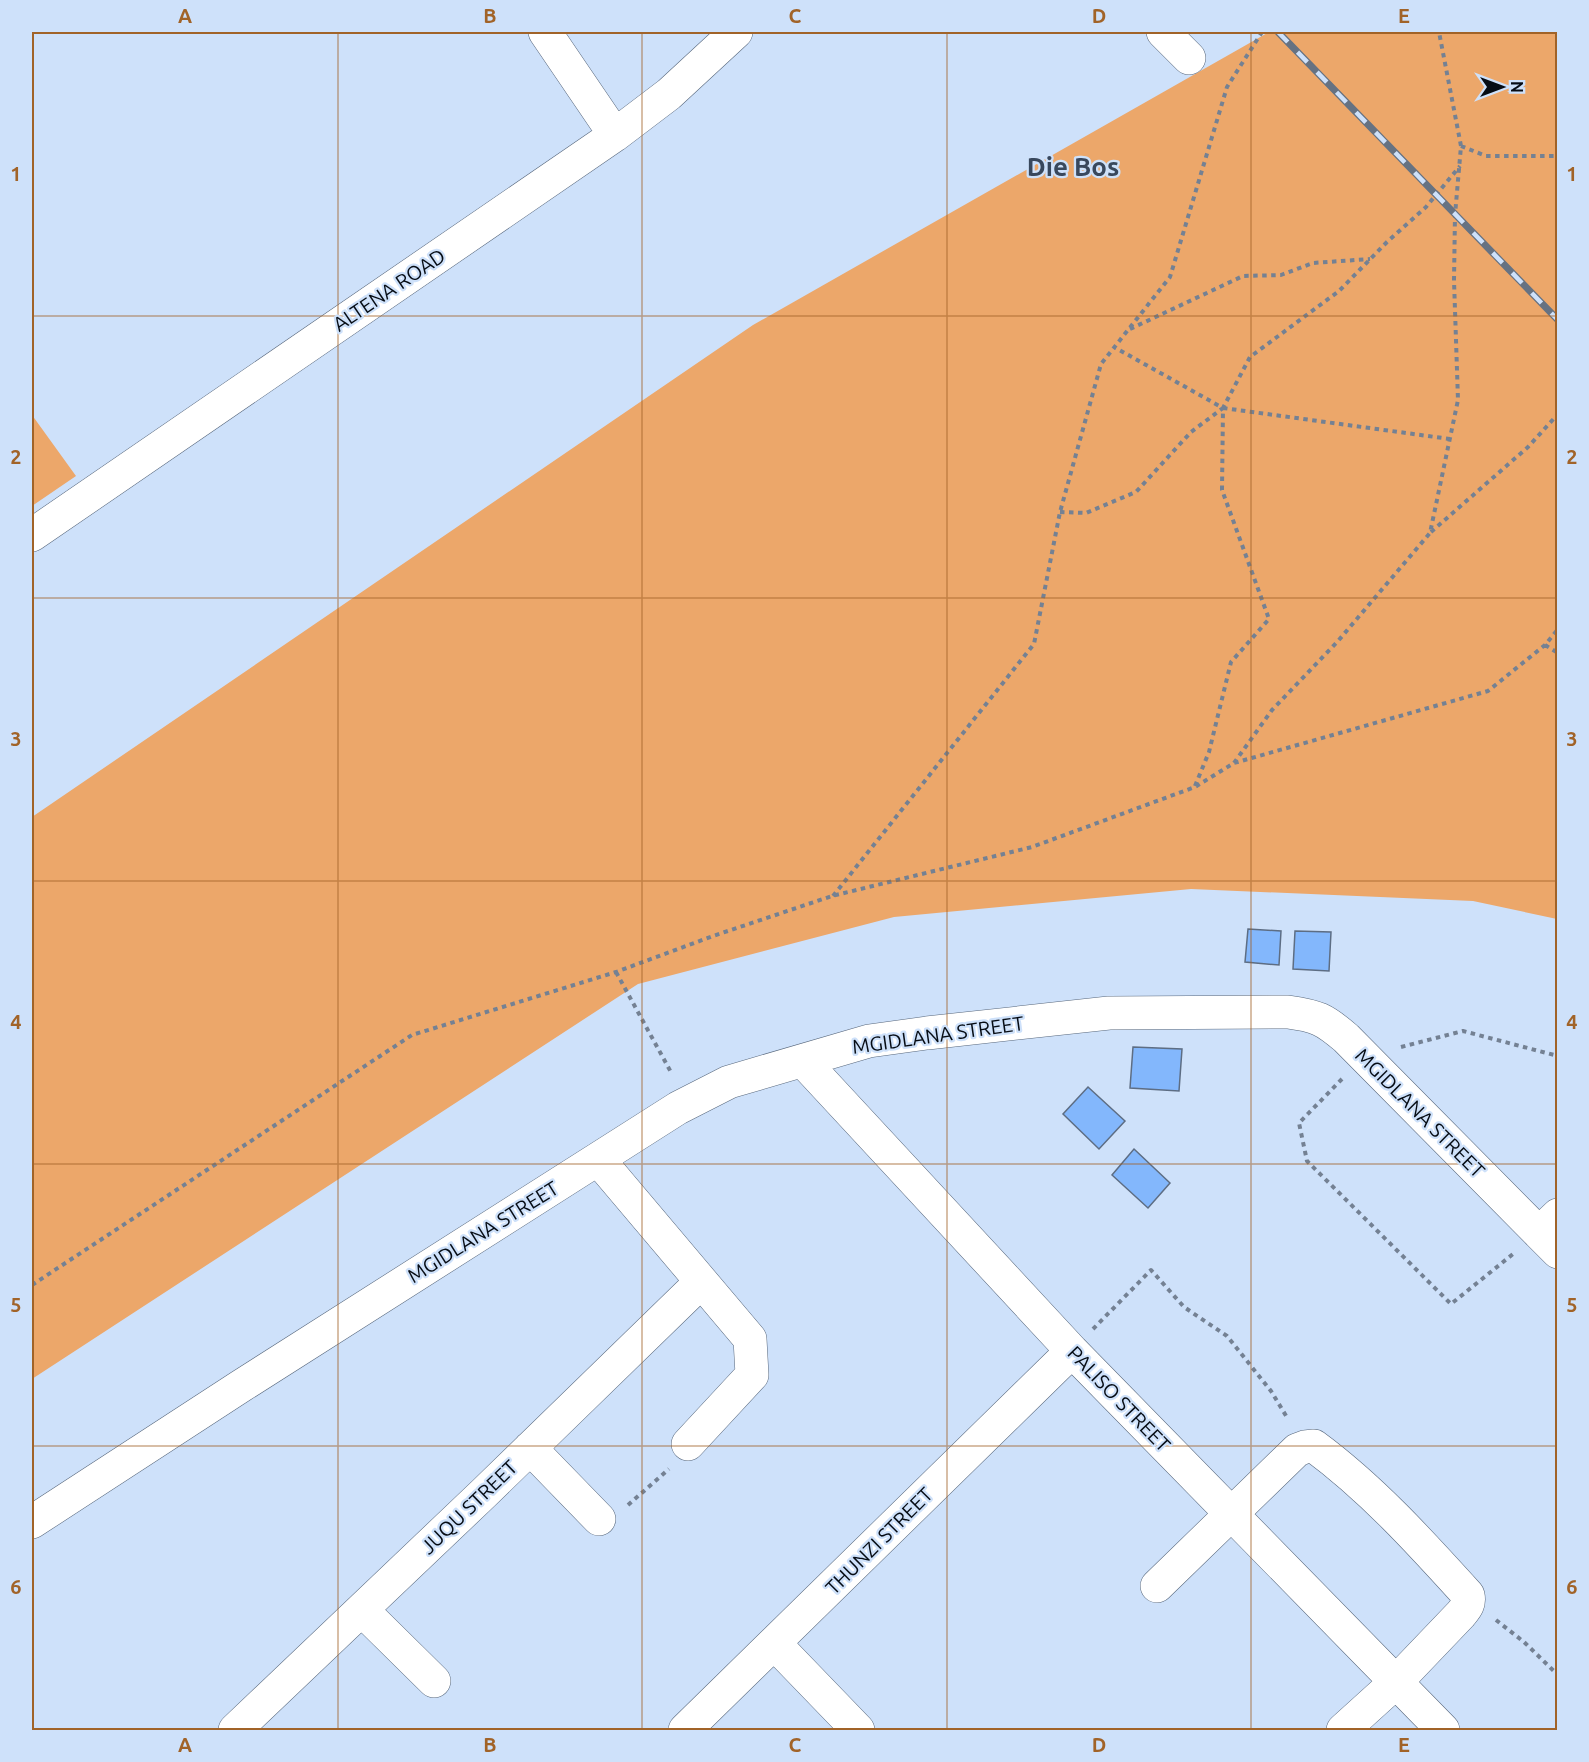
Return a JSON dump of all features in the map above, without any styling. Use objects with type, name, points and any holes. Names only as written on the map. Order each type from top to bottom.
[{"type":"street","points":[[545,32],[615,135]]},
{"type":"street","name":"ALTENA ROAD","points":[[32,535],[615,135],[669,94],[736,32]]},
{"type":"street","points":[[1163,32],[1189,58]]},
{"type":"street","name":"MGIDLANA STREET","points":[[32,1522],[231,1392],[678,1108],[729,1082],[869,1041],[1109,1013],[1288,1012],[1312,1015],[1328,1022],[1346,1038],[1551,1233]]},
{"type":"street","name":"PALISO STREET","points":[[803,1061],[1072,1351],[1443,1731]]},
{"type":"street","points":[[598,1159],[750,1339],[752,1375],[688,1444]]},
{"type":"street","name":"JUQU STREET","points":[[235,1731],[701,1282]]},
{"type":"street","name":"THUNZI STREET","points":[[685,1731],[1072,1351]]},
{"type":"street","points":[[1157,1586],[1297,1450],[1314,1446],[1336,1462],[1407,1528],[1468,1595],[1469,1599],[1468,1605],[1461,1614],[1396,1682],[1343,1731]]},
{"type":"street","points":[[530,1448],[599,1519]]},
{"type":"street","points":[[362,1610],[434,1681]]},
{"type":"street","points":[[776,1644],[858,1731]]},
{"type":"path","points":[[832,896],[1034,644],[1060,512],[1101,364],[1170,277],[1227,87],[1262,32]]},
{"type":"path","points":[[1430,533],[1458,400],[1454,280],[1455,215],[1461,146],[1439,32]]},
{"type":"path","points":[[1461,146],[1485,156],[1557,156]]},
{"type":"path","points":[[1060,512],[1086,513],[1136,492],[1191,432],[1223,408],[1250,357],[1339,291],[1426,207],[1460,166]]},
{"type":"path","points":[[1127,330],[1243,276],[1281,275],[1312,263],[1371,259]]},
{"type":"path","points":[[1114,347],[1223,408],[1450,439]]},
{"type":"path","points":[[1195,787],[1209,752],[1231,662],[1269,619],[1222,490],[1223,408]]},
{"type":"path","points":[[1234,763],[1272,710],[1338,640],[1430,533],[1528,447],[1557,414]]},
{"type":"path","points":[[32,1286],[412,1035],[616,972],[832,896],[1032,847],[1195,787],[1234,763],[1488,691],[1545,645],[1557,629]]},
{"type":"path","points":[[1545,645],[1557,653]]},
{"type":"path","points":[[616,972],[672,1075],[669,1089],[678,1108]]},
{"type":"path","points":[[1072,1351],[1151,1270],[1184,1307],[1227,1336],[1271,1391],[1305,1447]]},
{"type":"path","points":[[599,1519],[606,1524],[668,1471],[688,1444]]},
{"type":"path","points":[[1469,1599],[1524,1642],[1557,1675]]},
{"type":"shaded area","points":[[1269,32],[1557,32],[1557,919],[1473,901],[1191,889],[894,917],[638,984],[32,1379],[32,817],[753,325]]},
{"type":"shaded area","points":[[32,415],[76,476],[32,506]]},
{"type":"building","points":[[1248,929],[1281,931],[1279,965],[1245,962]]},
{"type":"building","points":[[1295,931],[1331,932],[1329,971],[1293,969]]},
{"type":"building","points":[[1133,1047],[1182,1049],[1179,1091],[1130,1088]]},
{"type":"building","points":[[1088,1087],[1125,1121],[1099,1149],[1063,1114]]},
{"type":"building","points":[[1134,1149],[1170,1183],[1148,1208],[1112,1175]]},
{"type":"railway","points":[[1278,32],[1558,320]]},
{"type":"district","name":"Die Bos","points":[[1073,167]]}]
